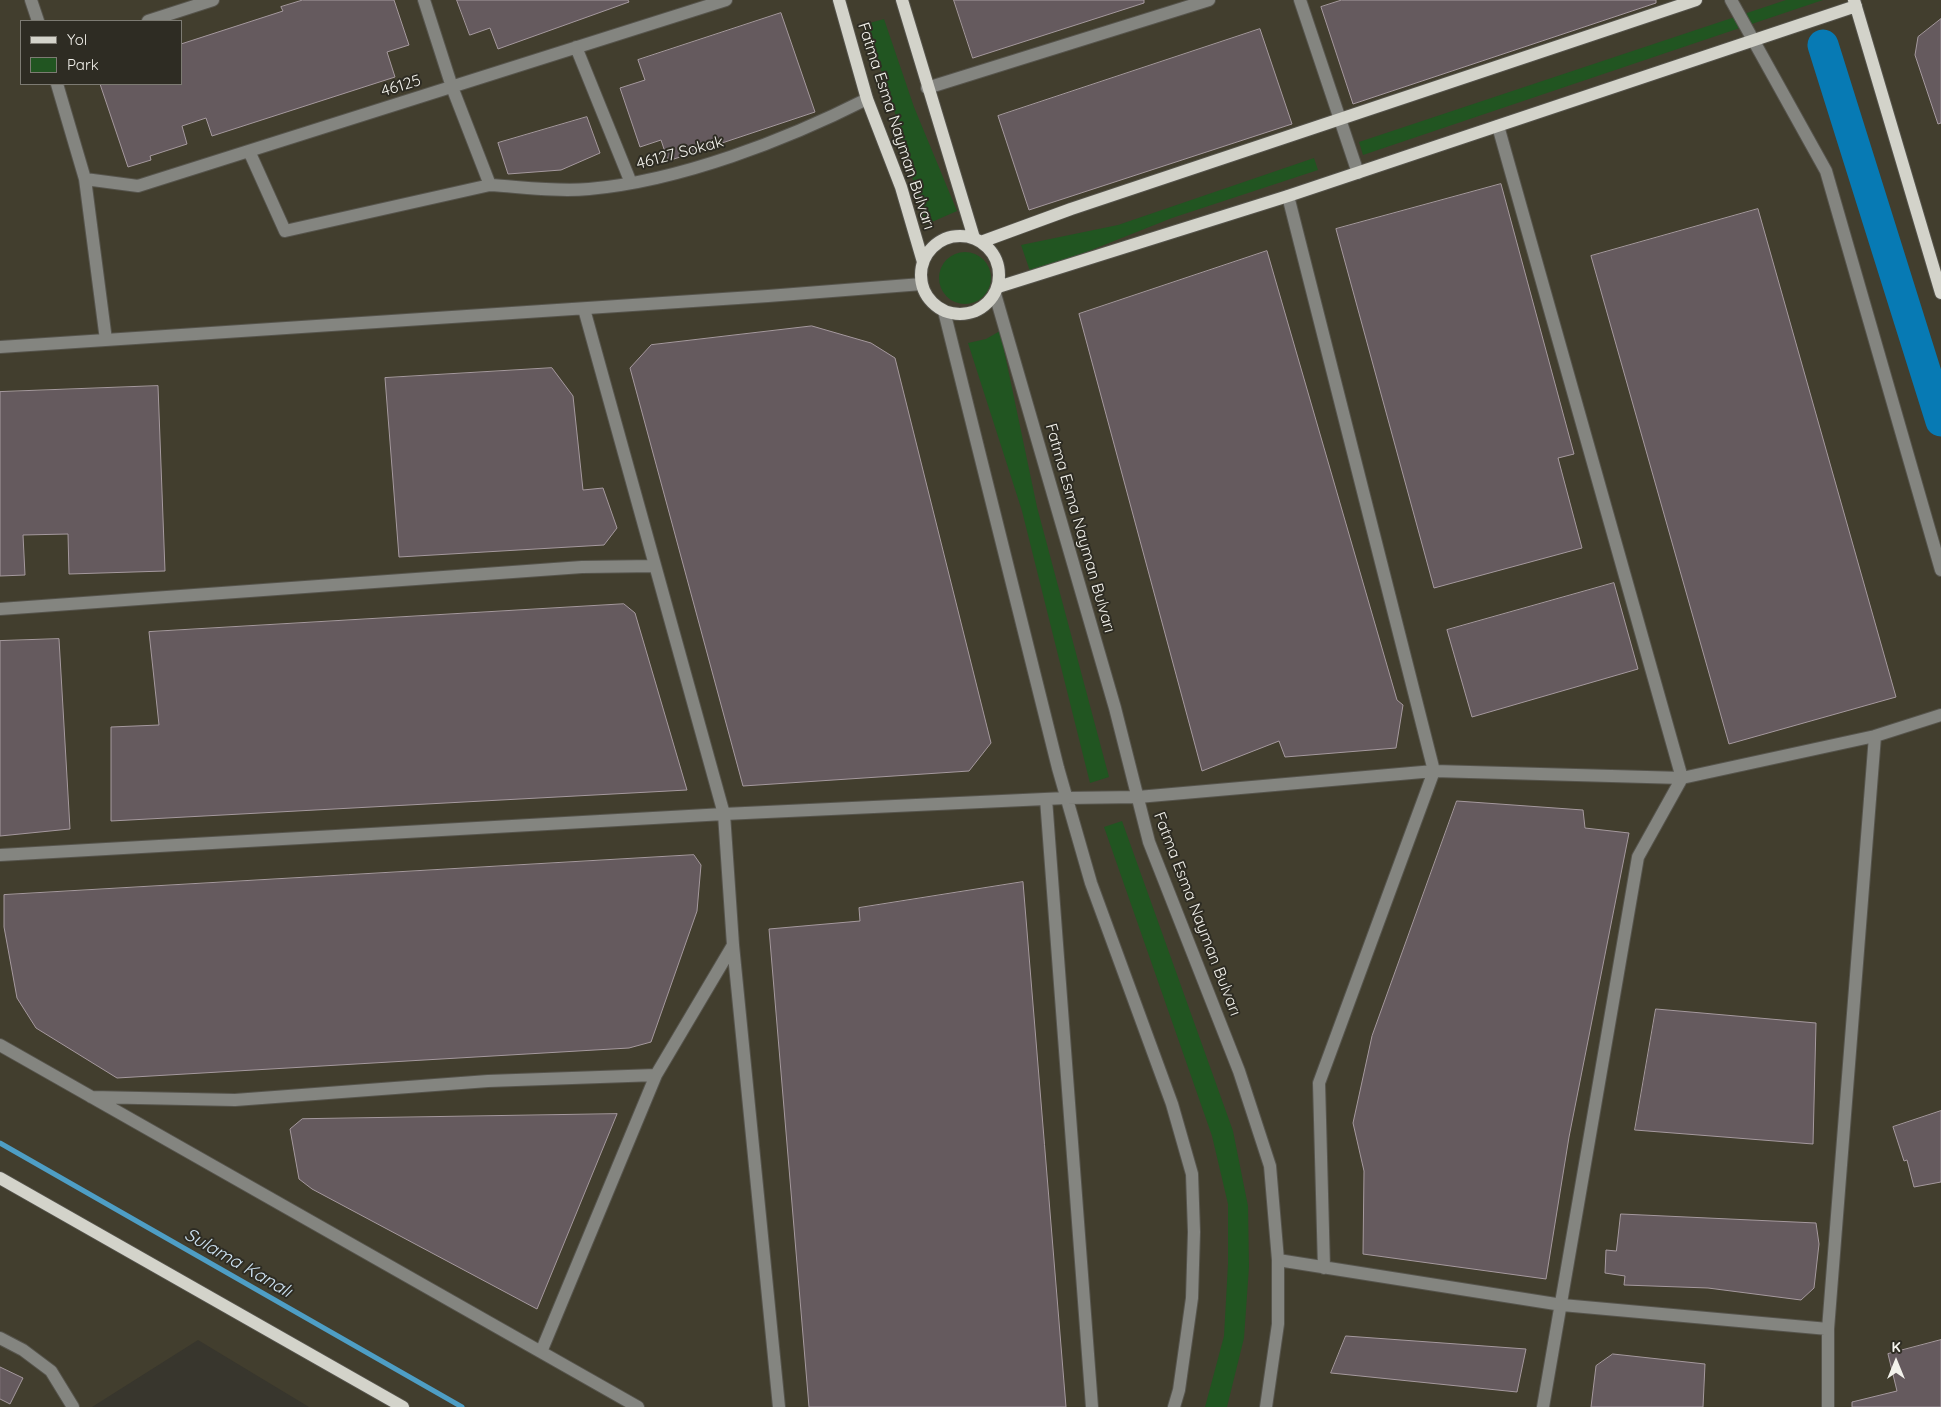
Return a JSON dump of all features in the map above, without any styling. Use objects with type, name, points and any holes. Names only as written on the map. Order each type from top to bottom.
[{"type":"main road","name":"Fatma Esma Nayman Bulvarı","points":[[839,0],[867,99],[901,187],[923,262]]},
{"type":"main road","points":[[902,0],[927,88],[977,240]]},
{"type":"main road","points":[[977,240],[1696,0]]},
{"type":"main road","points":[[996,290],[1358,173],[1858,2],[1936,260],[1941,293]]},
{"type":"main road","points":[[962,236],[977,240],[991,250],[997,262],[1000,275],[996,290],[978,310],[961,314],[944,310],[934,304],[922,284],[923,262],[929,251],[938,243],[950,237],[962,236]]},
{"type":"main road","points":[[0,1178],[403,1407]]},
{"type":"street","points":[[31,0],[38,20]]},
{"type":"street","points":[[151,20],[213,0]]},
{"type":"street","points":[[424,0],[452,87],[490,185]]},
{"type":"street","name":"46125","points":[[84,179],[138,186],[726,0]]},
{"type":"street","points":[[927,88],[1209,0]]},
{"type":"street","points":[[1300,0],[1358,173]]},
{"type":"street","points":[[1731,0],[1826,172],[1941,570]]},
{"type":"street","points":[[576,47],[631,183]]},
{"type":"street","points":[[57,85],[84,179],[106,340]]},
{"type":"street","name":"46127 Sokak","points":[[249,150],[285,231],[490,185],[588,189],[631,183],[721,161],[837,114],[867,99]]},
{"type":"street","points":[[1498,126],[1682,778],[1638,857],[1544,1407]]},
{"type":"street","points":[[1288,196],[1434,771],[1319,1083],[1324,1268]]},
{"type":"street","points":[[0,347],[922,284]]},
{"type":"street","name":"Fatma Esma Nayman Bulvarı","points":[[996,290],[1115,708],[1149,842],[1240,1071],[1270,1166],[1278,1260],[1278,1324],[1266,1407]]},
{"type":"street","points":[[584,308],[724,814],[733,945],[779,1407]]},
{"type":"street","points":[[944,310],[1066,798],[1091,883],[1172,1104],[1192,1174],[1192,1298],[1179,1390],[1174,1407]]},
{"type":"street","points":[[0,609],[582,567],[655,566]]},
{"type":"street","points":[[0,854],[724,814],[1066,798],[1138,797],[1434,771],[1682,778],[1874,736],[1941,716]]},
{"type":"street","points":[[1828,1407],[1828,1329],[1874,736]]},
{"type":"street","points":[[1046,799],[1092,1407]]},
{"type":"street","points":[[541,1352],[656,1075],[733,945]]},
{"type":"street","points":[[0,1045],[638,1407]]},
{"type":"street","points":[[90,1097],[235,1100],[488,1081],[656,1075]]},
{"type":"street","points":[[1278,1260],[1562,1305],[1828,1329]]},
{"type":"street","points":[[0,1338],[23,1350],[51,1371],[73,1407]]},
{"type":"shaded area","points":[[0,0],[1941,0],[1941,1407],[309,1407],[198,1340],[92,1407],[0,1407]]},
{"type":"green space","points":[[1786,0],[1823,0],[1363,155],[1359,142]]},
{"type":"green space","points":[[884,19],[914,107],[957,211],[925,225],[895,113],[866,24]]},
{"type":"green space","points":[[1314,158],[1318,170],[1172,218],[1031,274],[1021,245],[1118,225]]},
{"type":"green space","points":[[965,252],[975,254],[983,260],[989,268],[991,278],[989,288],[983,296],[975,302],[965,304],[955,302],[947,296],[941,288],[939,278],[941,268],[947,260],[955,254]]},
{"type":"green space","points":[[1000,331],[1037,507],[1109,777],[1090,783],[1022,511],[968,343],[986,339]]},
{"type":"green space","points":[[1122,821],[1233,1131],[1248,1206],[1249,1267],[1244,1338],[1227,1407],[1205,1407],[1224,1336],[1228,1264],[1228,1204],[1212,1136],[1104,827]]},
{"type":"building","points":[[303,0],[394,0],[409,45],[387,52],[395,77],[212,136],[206,118],[182,126],[187,144],[150,156],[151,160],[128,167],[100,85],[182,85],[182,44],[283,11],[281,7]]},
{"type":"building","points":[[457,0],[628,0],[629,2],[498,49],[490,28],[470,35]]},
{"type":"building","points":[[954,0],[1144,0],[1144,3],[973,58]]},
{"type":"building","points":[[1342,0],[1656,0],[1656,3],[1353,104],[1321,7]]},
{"type":"building","points":[[781,13],[815,112],[668,161],[661,140],[640,147],[620,88],[645,80],[638,60]]},
{"type":"building","points":[[1941,19],[1941,123],[1938,124],[1915,55],[1918,37]]},
{"type":"building","points":[[1260,29],[1292,124],[1029,210],[998,116]]},
{"type":"building","points":[[587,117],[600,153],[561,170],[508,174],[498,143]]},
{"type":"building","points":[[1501,184],[1574,454],[1558,458],[1582,548],[1434,588],[1336,229]]},
{"type":"building","points":[[1758,209],[1896,697],[1729,744],[1591,256]]},
{"type":"building","points":[[1267,251],[1397,700],[1403,705],[1396,748],[1285,757],[1279,741],[1202,771],[1079,314]]},
{"type":"building","points":[[812,326],[871,343],[895,358],[991,743],[969,771],[743,786],[630,368],[651,345]]},
{"type":"building","points":[[552,368],[573,396],[583,490],[603,488],[617,528],[604,545],[399,557],[385,378]]},
{"type":"building","points":[[158,386],[165,571],[69,574],[68,534],[23,535],[25,575],[0,576],[0,392]]},
{"type":"building","points":[[1614,583],[1638,669],[1472,717],[1447,630]]},
{"type":"building","points":[[624,604],[635,613],[687,790],[111,821],[111,727],[159,725],[149,632]]},
{"type":"building","points":[[59,639],[70,829],[0,836],[0,641]]},
{"type":"building","points":[[1457,801],[1583,810],[1585,828],[1629,833],[1569,1137],[1546,1279],[1363,1254],[1364,1171],[1353,1123],[1372,1036]]},
{"type":"building","points":[[694,855],[701,865],[697,911],[651,1042],[629,1048],[117,1078],[36,1028],[17,998],[4,927],[4,895]]},
{"type":"building","points":[[1023,882],[1066,1407],[809,1407],[769,929],[860,921],[859,908]]},
{"type":"building","points":[[1656,1009],[1816,1023],[1813,1144],[1635,1130]]},
{"type":"building","points":[[1941,1111],[1941,1182],[1914,1187],[1907,1160],[1904,1161],[1893,1127]]},
{"type":"building","points":[[617,1114],[537,1309],[312,1189],[299,1179],[290,1129],[302,1119]]},
{"type":"building","points":[[1621,1214],[1816,1223],[1819,1244],[1814,1288],[1801,1300],[1708,1288],[1624,1285],[1625,1276],[1605,1273],[1606,1250],[1616,1251]]},
{"type":"building","points":[[1346,1336],[1526,1349],[1517,1392],[1331,1373]]},
{"type":"building","points":[[1941,1340],[1941,1407],[1852,1407],[1852,1402],[1897,1391],[1888,1354]]},
{"type":"building","points":[[1613,1354],[1705,1364],[1703,1407],[1591,1407],[1596,1366]]},
{"type":"building","points":[[0,1367],[23,1378],[10,1404],[0,1399]]},
{"type":"waterway","points":[[1823,45],[1941,421]]},
{"type":"waterway","name":"Sulama Kanalı","points":[[0,1143],[462,1407]]}]
